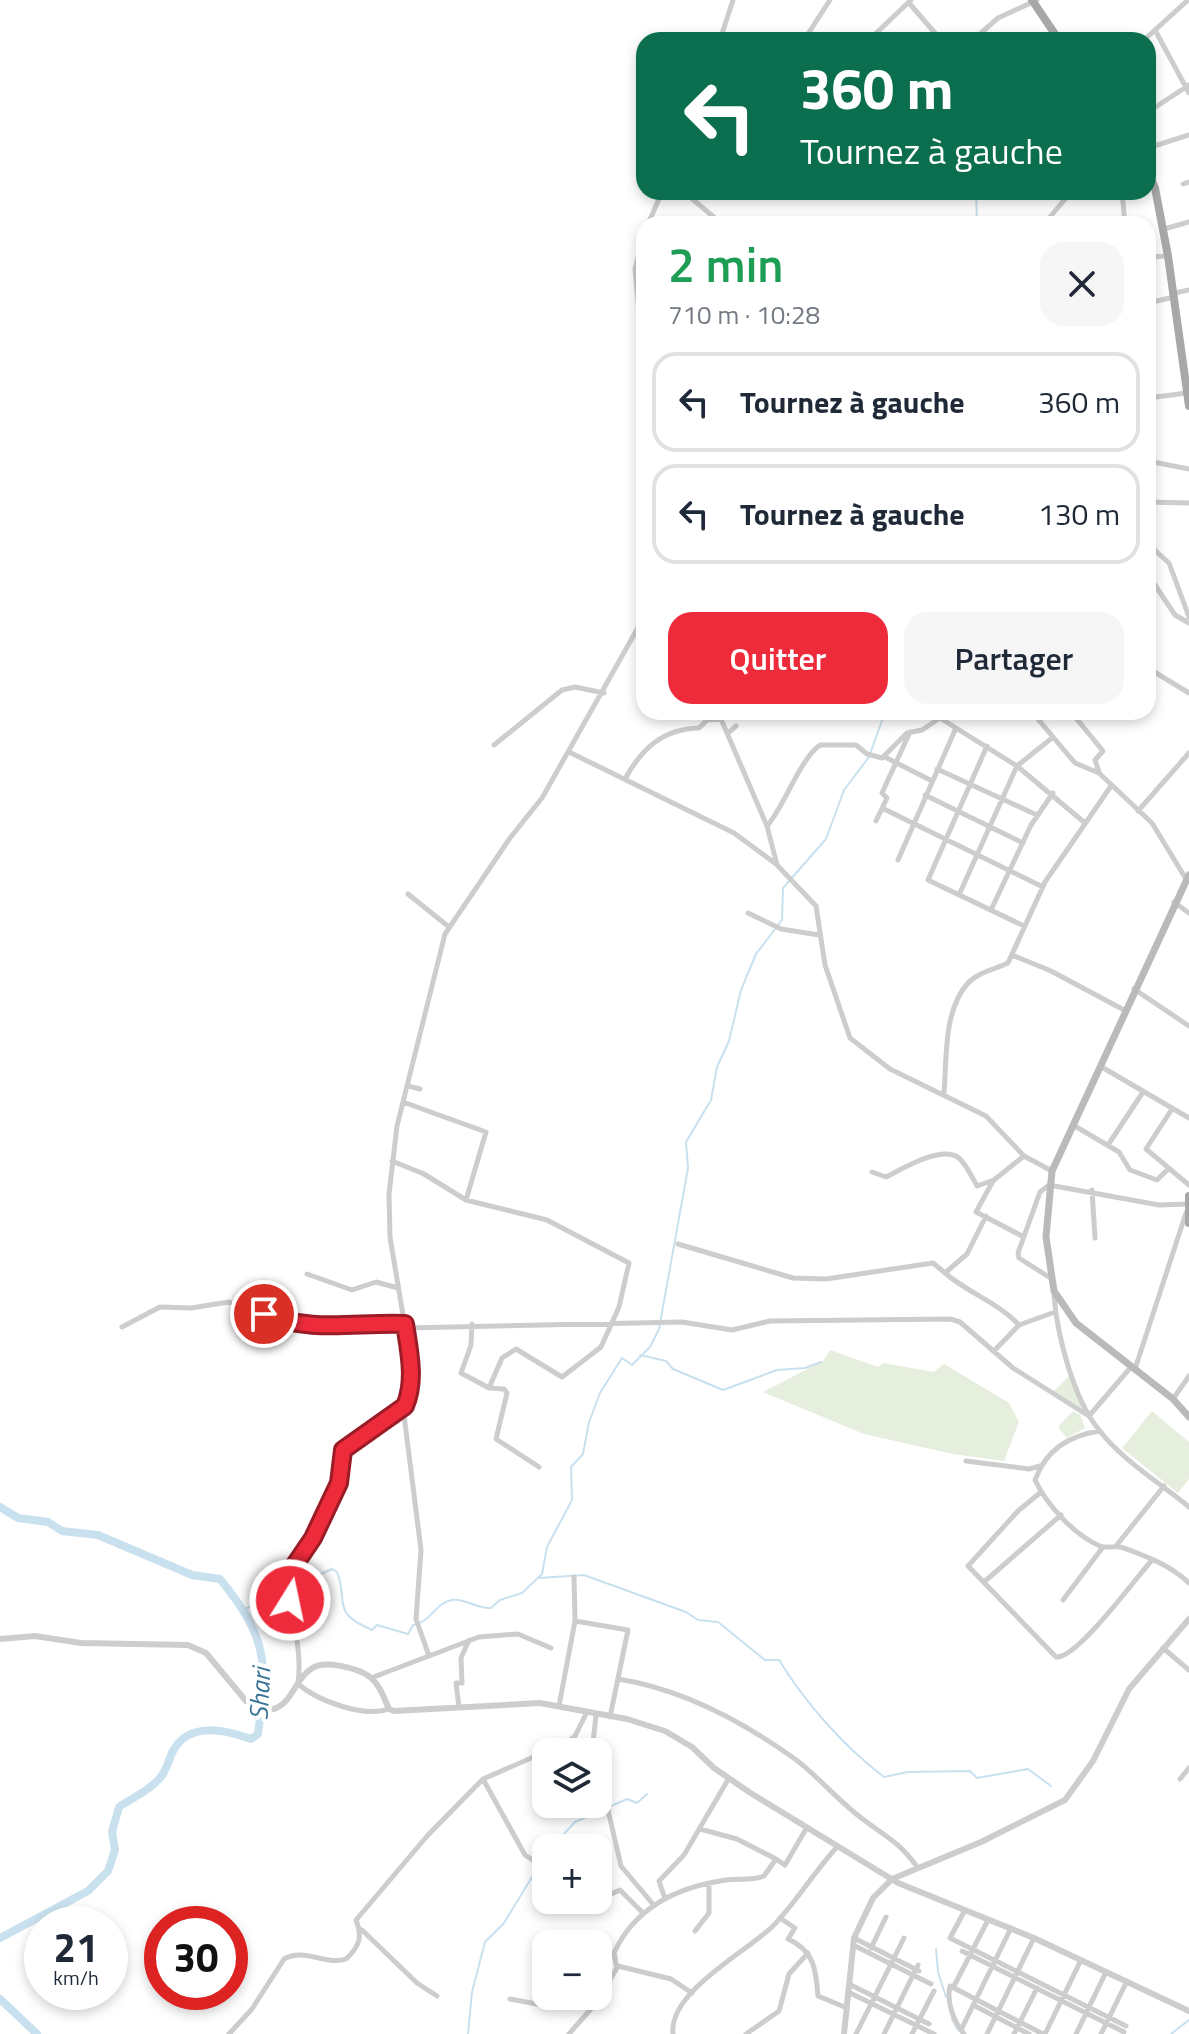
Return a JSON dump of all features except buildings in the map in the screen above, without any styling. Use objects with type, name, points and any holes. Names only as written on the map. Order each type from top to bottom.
[{"type":"main road","points":[[1034,1],[1054,32]]},
{"type":"main road","points":[[1156,194],[1186,359],[1189,406]]},
{"type":"main road","points":[[1187,877],[1098,1065],[1052,1171],[1046,1237],[1054,1291],[1076,1323],[1173,1399],[1189,1417]]},
{"type":"main road","points":[[1188,1201],[1189,1223]]},
{"type":"street","points":[[723,32],[733,0]]},
{"type":"street","points":[[809,32],[830,0]]},
{"type":"street","points":[[1156,107],[1188,88],[1155,30],[1188,0]]},
{"type":"street","points":[[877,32],[910,1],[935,32]]},
{"type":"street","points":[[982,32],[998,18],[1034,1]]},
{"type":"street","points":[[1156,145],[1189,135]]},
{"type":"street","points":[[694,200],[712,216]]},
{"type":"street","points":[[1051,216],[1064,200]]},
{"type":"street","points":[[1162,230],[1189,222]]},
{"type":"street","points":[[1156,257],[1168,256]]},
{"type":"street","points":[[1156,301],[1189,290]]},
{"type":"street","points":[[1156,397],[1187,393]]},
{"type":"street","points":[[1156,463],[1189,469]]},
{"type":"street","points":[[1156,502],[1189,503]]},
{"type":"street","points":[[1156,551],[1175,575],[1189,620]]},
{"type":"street","points":[[1156,591],[1175,615],[1189,620]]},
{"type":"street","points":[[429,1656],[416,1619],[421,1550],[411,1463],[405,1439],[405,1406],[410,1386],[405,1326],[390,1237],[392,1161],[403,1102],[449,927],[542,798],[636,632]]},
{"type":"street","points":[[1156,673],[1189,693]]},
{"type":"street","points":[[494,745],[562,690],[575,687],[604,693]]},
{"type":"street","points":[[625,779],[644,748],[677,729],[699,728],[707,720]]},
{"type":"street","points":[[722,720],[767,826],[777,865]]},
{"type":"street","points":[[885,757],[911,732],[922,730],[937,720]]},
{"type":"street","points":[[943,720],[1017,766],[1053,793],[1085,823]]},
{"type":"street","points":[[1038,720],[1083,769],[1099,773]]},
{"type":"street","points":[[1078,720],[1103,751],[1094,764],[1099,773],[1164,839],[1187,877]]},
{"type":"street","points":[[728,733],[736,726]]},
{"type":"street","points":[[898,860],[956,728]]},
{"type":"street","points":[[876,821],[887,798],[882,793],[895,760],[911,732]]},
{"type":"street","points":[[959,895],[1017,766],[1052,738]]},
{"type":"street","points":[[767,826],[780,812],[785,793],[820,745],[856,745],[869,755],[895,760],[932,781]]},
{"type":"street","points":[[987,746],[928,880],[1024,926]]},
{"type":"street","points":[[569,752],[734,833],[791,877],[816,906],[830,982],[850,1038],[890,1069],[986,1116],[1024,1156],[1052,1171]]},
{"type":"street","points":[[1138,811],[1189,753]]},
{"type":"street","points":[[937,769],[1037,815]]},
{"type":"street","points":[[1008,963],[1043,887],[1111,786]]},
{"type":"street","points":[[991,910],[1037,815],[1053,793]]},
{"type":"street","points":[[925,795],[1023,843]]},
{"type":"street","points":[[882,808],[1043,887]]},
{"type":"street","points":[[408,894],[449,927]]},
{"type":"street","points":[[1174,902],[1189,913]]},
{"type":"street","points":[[748,913],[779,928],[819,935]]},
{"type":"street","points":[[1017,944],[1022,959]]},
{"type":"street","points":[[1012,955],[1124,1010]]},
{"type":"street","points":[[944,1093],[949,1026],[959,997],[975,978],[1022,959]]},
{"type":"street","points":[[1134,989],[1189,1026]]},
{"type":"street","points":[[1098,1065],[1189,1118]]},
{"type":"street","points":[[408,1086],[420,1089]]},
{"type":"street","points":[[1108,1145],[1143,1092]]},
{"type":"street","points":[[403,1102],[486,1132],[466,1200]]},
{"type":"street","points":[[1172,1109],[1146,1149],[1189,1185]]},
{"type":"street","points":[[1072,1125],[1119,1152],[1130,1170],[1157,1180],[1168,1169]]},
{"type":"street","points":[[872,1172],[886,1177],[909,1162],[949,1155],[960,1158],[977,1186],[994,1180],[1024,1156]]},
{"type":"street","points":[[392,1161],[424,1174],[466,1200],[547,1220],[629,1263],[628,1279],[601,1347],[562,1377],[516,1349],[502,1358],[489,1388]]},
{"type":"street","points":[[994,1180],[976,1212],[1022,1236]]},
{"type":"street","points":[[1052,1279],[1019,1258],[1022,1236],[1040,1192],[1049,1185],[1092,1190],[1159,1205],[1188,1201],[1133,1368],[1089,1416]]},
{"type":"street","points":[[1092,1190],[1095,1238]]},
{"type":"street","points":[[945,1273],[967,1254],[986,1216]]},
{"type":"street","points":[[678,1244],[793,1278],[826,1279],[933,1263],[965,1291],[983,1298],[1019,1325]]},
{"type":"street","points":[[307,1274],[352,1290],[376,1282],[399,1289]]},
{"type":"street","points":[[1054,1291],[1063,1349],[1089,1416],[1099,1431],[1189,1507]]},
{"type":"street","points":[[122,1327],[168,1306],[191,1308],[229,1302],[288,1324],[331,1328],[365,1323],[405,1326],[661,1322],[732,1330],[770,1321],[950,1319],[960,1322],[1013,1368],[1089,1416]]},
{"type":"street","points":[[994,1351],[1019,1325],[1055,1312]]},
{"type":"street","points":[[472,1324],[471,1345],[461,1373],[489,1388],[504,1389],[507,1393],[496,1439],[539,1467]]},
{"type":"street","points":[[1173,1399],[1189,1376]]},
{"type":"street","points":[[298,1684],[299,1642],[290,1600],[292,1569],[313,1538],[339,1483],[343,1450],[405,1406]]},
{"type":"street","points":[[1035,1480],[1041,1466],[1062,1443],[1099,1431]]},
{"type":"street","points":[[966,1461],[1029,1469],[1041,1466]]},
{"type":"street","points":[[1029,1469],[1041,1492],[1061,1515],[1103,1547],[1116,1546],[1170,1565],[1189,1583]]},
{"type":"street","points":[[1116,1546],[1164,1486]]},
{"type":"street","points":[[1041,1492],[968,1566],[1061,1659],[1092,1633],[1118,1597],[1152,1560]]},
{"type":"street","points":[[984,1582],[1061,1515]]},
{"type":"street","points":[[1063,1600],[1103,1547]]},
{"type":"street","points":[[559,1706],[575,1621],[574,1577]]},
{"type":"street","points":[[904,1938],[854,2034],[844,2032],[854,1942],[863,1913],[892,1879],[981,1842],[1065,1800],[1093,1761],[1129,1689],[1189,1619]]},
{"type":"street","points":[[575,1621],[628,1630],[610,1717]]},
{"type":"street","points":[[371,1678],[469,1639],[518,1634],[551,1648]]},
{"type":"street","points":[[0,1639],[35,1636],[81,1643],[188,1645],[206,1653],[251,1705],[274,1709],[283,1704],[308,1670],[320,1665],[354,1670],[371,1678],[389,1709]]},
{"type":"street","points":[[459,1707],[456,1683],[462,1683],[461,1658],[469,1639]]},
{"type":"street","points":[[1163,1648],[1189,1670]]},
{"type":"street","points":[[618,1679],[664,1689],[704,1705],[748,1729],[795,1759],[865,1821],[899,1842],[918,1868]]},
{"type":"street","points":[[298,1684],[309,1693],[358,1710],[495,1703],[559,1706],[675,1735],[729,1778],[806,1829],[892,1879],[1034,1938],[1189,2011]]},
{"type":"street","points":[[437,1996],[417,1983],[355,1922],[428,1835],[483,1779],[568,1742],[575,1736],[586,1714]]},
{"type":"street","points":[[594,1738],[596,1715]]},
{"type":"street","points":[[1180,1779],[1189,1768]]},
{"type":"street","points":[[665,1899],[659,1881],[679,1861],[729,1778]]},
{"type":"street","points":[[483,1779],[525,1855],[532,1860]]},
{"type":"street","points":[[609,1818],[621,1866],[652,1904]]},
{"type":"street","points":[[700,1829],[737,1839],[785,1865],[806,1829]]},
{"type":"street","points":[[673,2034],[672,2018],[692,1993],[716,1966],[732,1961],[750,1948],[780,1918],[837,1847]]},
{"type":"street","points":[[569,2034],[597,2002],[618,1966],[614,1953],[641,1911],[652,1904],[709,1884],[754,1880],[764,1876],[776,1859]]},
{"type":"street","points":[[695,1931],[709,1913],[709,1884]]},
{"type":"street","points":[[612,1894],[620,1890],[641,1911]]},
{"type":"street","points":[[965,1910],[950,1938],[1062,2000],[1125,2029]]},
{"type":"street","points":[[870,1950],[886,1917]]},
{"type":"street","points":[[780,1918],[795,1928],[788,1939],[808,1953],[817,1971],[818,1996],[847,2008]]},
{"type":"street","points":[[953,1988],[988,1920]]},
{"type":"street","points":[[1011,1928],[974,2002],[962,2032],[956,2025],[948,1992],[950,1986],[974,2002],[1029,2034]]},
{"type":"street","points":[[229,2034],[252,2009],[284,1959],[302,1953],[335,1961],[346,1959],[360,1941],[361,1929]]},
{"type":"street","points":[[987,2034],[1034,1938]]},
{"type":"street","points":[[854,1942],[917,1970],[931,1984]]},
{"type":"street","points":[[962,1951],[971,1952]]},
{"type":"street","points":[[746,2034],[779,2011],[789,1974],[808,1953]]},
{"type":"street","points":[[1017,2028],[1044,2034],[1081,1960]]},
{"type":"street","points":[[618,1966],[671,1979],[692,1993]]},
{"type":"street","points":[[884,2034],[917,1970]]},
{"type":"street","points":[[1076,2034],[1106,1972]]},
{"type":"street","points":[[1101,2034],[1127,1981]]},
{"type":"street","points":[[1017,2028],[1038,1987]]},
{"type":"street","points":[[849,1988],[918,2022],[934,2034]]},
{"type":"street","points":[[912,2034],[934,1991]]},
{"type":"street","points":[[510,1999],[532,2003]]},
{"type":"street","points":[[918,2022],[929,2024]]},
{"type":"green space","points":[[830,1350],[878,1367],[883,1363],[934,1372],[944,1364],[1009,1403],[1019,1422],[1004,1461],[953,1454],[864,1434],[763,1392],[823,1361]]},
{"type":"green space","points":[[1069,1376],[1084,1410],[1053,1392]]},
{"type":"green space","points":[[1073,1411],[1080,1415],[1085,1428],[1067,1438],[1058,1427]]},
{"type":"green space","points":[[1152,1411],[1189,1442],[1189,1479],[1178,1493],[1122,1448]]},
{"type":"waterway","points":[[976,200],[977,216]]},
{"type":"waterway","points":[[245,1609],[332,1569],[337,1572],[343,1606],[350,1618],[372,1630],[377,1625],[408,1634],[413,1625],[424,1621],[446,1602],[457,1600],[491,1608],[500,1600],[522,1593],[542,1574],[547,1547],[572,1500],[571,1467],[583,1454],[589,1422],[600,1393],[622,1358],[632,1365],[650,1347],[659,1329],[688,1168],[686,1142],[711,1100],[717,1067],[729,1041],[741,990],[756,954],[782,920],[783,888],[826,839],[844,790],[869,757],[882,720]]},
{"type":"waterway","points":[[640,1355],[666,1361],[673,1369],[723,1390],[777,1370],[805,1368],[821,1362]]},
{"type":"waterway","name":"Shari","points":[[0,1507],[18,1518],[48,1522],[62,1531],[98,1535],[192,1575],[220,1579],[247,1617],[255,1634],[263,1668],[258,1734],[251,1739],[208,1730],[188,1735],[173,1751],[159,1779],[119,1807],[112,1832],[115,1850],[108,1871],[88,1891],[0,1938]]},
{"type":"waterway","points":[[539,1578],[584,1575],[686,1612],[698,1620],[718,1622],[765,1660],[779,1660],[800,1692],[826,1722],[884,1777],[908,1772],[970,1771],[977,1778],[1028,1769],[1051,1786]]},
{"type":"waterway","points":[[564,1834],[575,1822],[627,1799],[637,1803],[647,1794]]},
{"type":"waterway","points":[[468,2034],[472,1992],[485,1942],[504,1923],[532,1877]]},
{"type":"waterway","points":[[936,1949],[938,1972],[946,1997]]},
{"type":"waterway","name":"Shari","points":[[0,1999],[37,2034]]},
{"type":"waterway","points":[[952,2019],[958,2030]]},
{"type":"waterway","points":[[1171,2034],[1189,2020]]},
{"type":"route","points":[[264,1314],[288,1324],[331,1328],[365,1323],[405,1324],[410,1357],[409,1397],[405,1406],[343,1450],[339,1483],[313,1538],[292,1569],[290,1579],[294,1585],[290,1600]]}]
